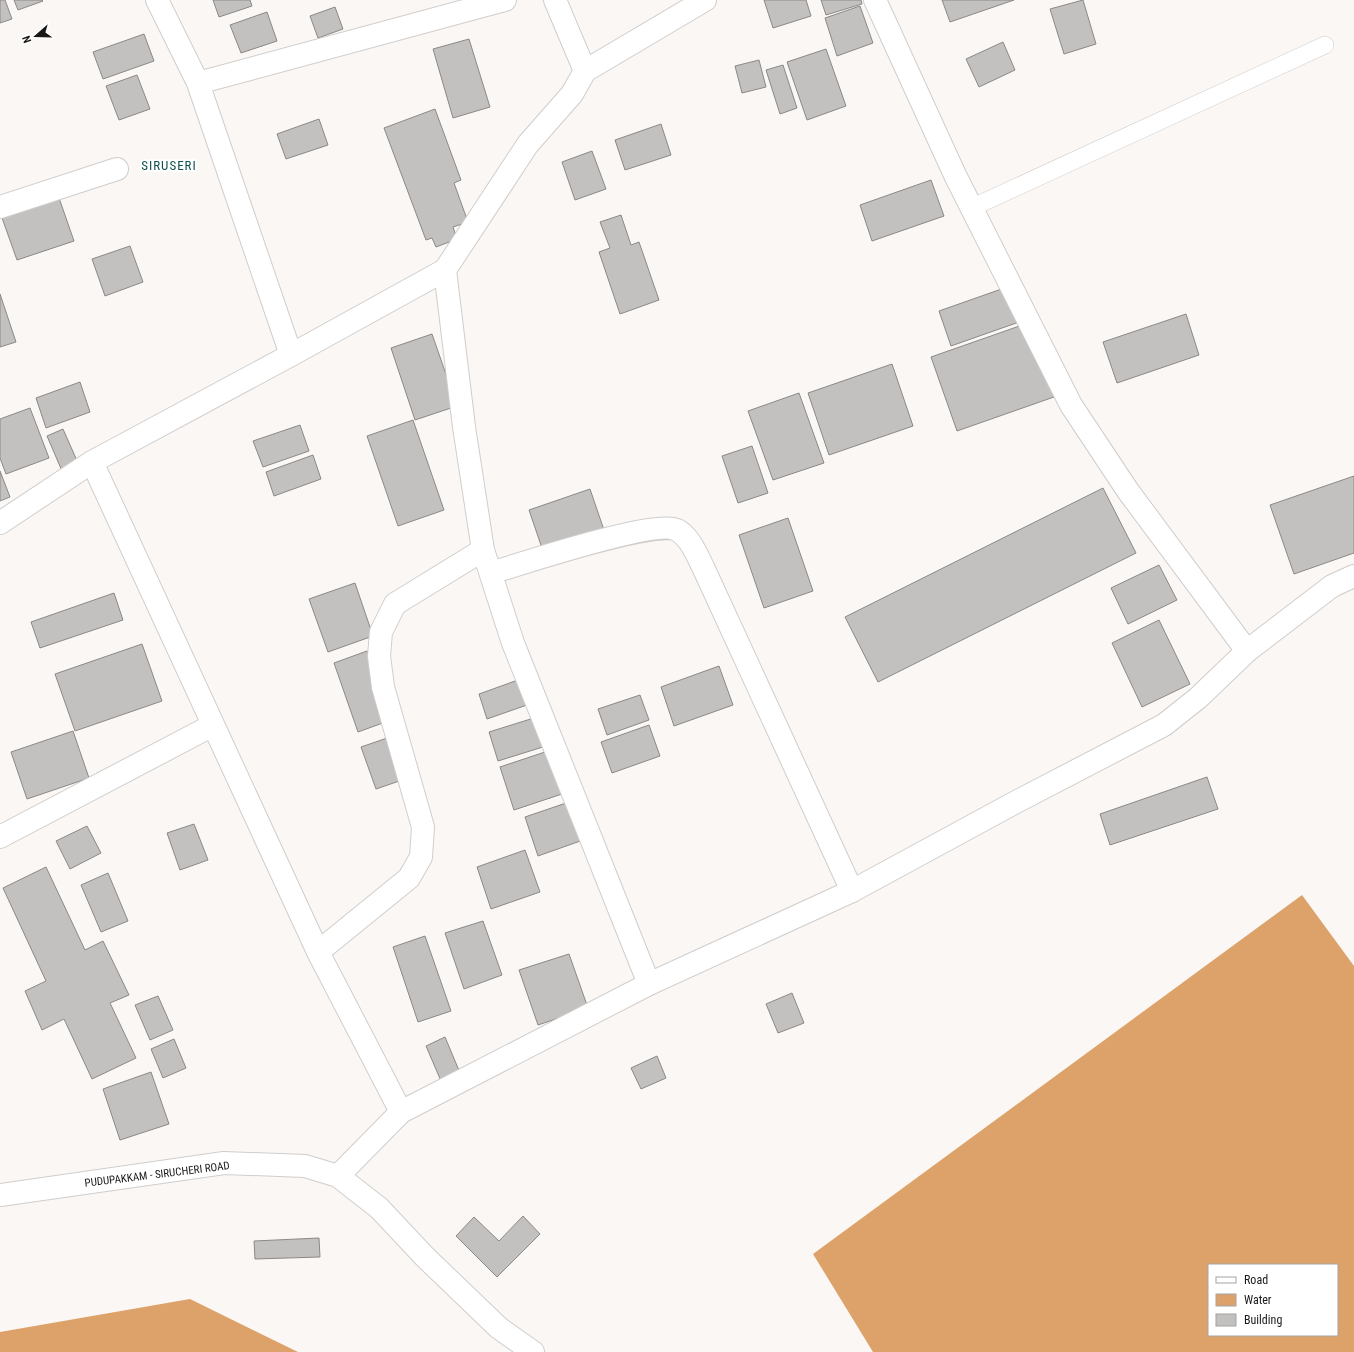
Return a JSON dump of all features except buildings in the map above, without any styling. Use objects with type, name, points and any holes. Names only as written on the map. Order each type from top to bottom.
[{"type":"street","points":[[157,0],[198,83],[291,355]]},
{"type":"street","points":[[198,83],[505,0]]},
{"type":"street","points":[[555,0],[585,71]]},
{"type":"street","points":[[0,523],[92,462],[445,270],[528,144],[572,94],[585,71],[705,0]]},
{"type":"street","points":[[875,0],[955,175],[1071,405],[1128,490],[1247,651]]},
{"type":"street","points":[[0,207],[117,169]]},
{"type":"street","points":[[445,270],[464,427],[483,550],[513,643],[649,984]]},
{"type":"street","points":[[92,462],[318,952],[401,1112]]},
{"type":"street","points":[[491,573],[621,535],[669,527],[678,530],[687,539],[703,567],[852,891]]},
{"type":"street","points":[[318,952],[409,878],[421,857],[423,826],[383,687],[379,656],[381,632],[395,604],[483,550]]},
{"type":"street","points":[[338,1176],[401,1112],[649,984],[852,891],[1016,802],[1164,725],[1198,698],[1247,651],[1332,586],[1354,576]]},
{"type":"street","points":[[0,837],[213,725]]},
{"type":"street","name":"PUDUPAKKAM - SIRUCHERI ROAD","points":[[0,1196],[224,1164],[305,1166],[338,1176],[378,1208],[499,1328],[533,1352]]},
{"type":"lane","points":[[971,208],[1325,45]]},
{"type":"water","points":[[1302,895],[1354,966],[1354,1352],[873,1352],[813,1254]]},
{"type":"water","points":[[190,1299],[298,1352],[0,1352],[0,1332]]},
{"type":"district","name":"SIRUSERI","points":[[169,165]]}]
